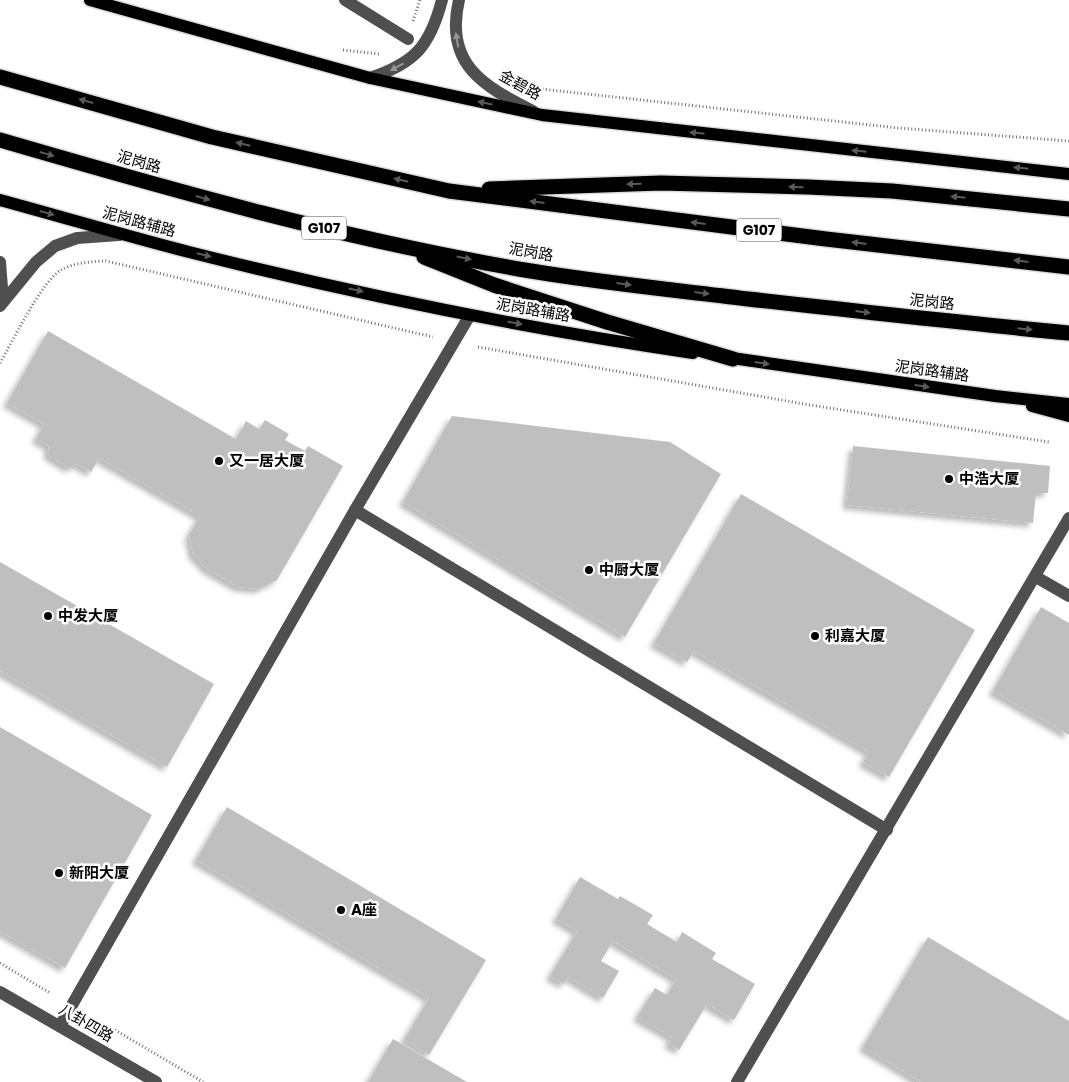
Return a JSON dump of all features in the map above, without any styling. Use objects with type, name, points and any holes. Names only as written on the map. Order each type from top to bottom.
[{"type":"highway","name":"G107","points":[[0,77],[212,137],[449,191],[817,238],[1069,267]]},
{"type":"highway","name":"泥岗路","points":[[0,140],[225,204],[393,244],[531,271],[654,288],[1069,333]]},
{"type":"highway","points":[[449,191],[661,183],[892,190],[1064,208]]},
{"type":"highway","points":[[393,244],[494,285],[607,322],[734,358]]},
{"type":"main road","points":[[90,0],[370,78],[542,115],[1069,174]]},
{"type":"main road","name":"泥岗路辅路","points":[[0,200],[124,234],[272,271],[470,316],[613,341],[995,396],[1069,404]]},
{"type":"main road","points":[[995,396],[1069,416]]},
{"type":"street","points":[[345,0],[408,39]]},
{"type":"street","points":[[370,78],[393,70],[410,60],[429,36],[442,0]]},
{"type":"street","name":"金碧路","points":[[459,0],[456,12],[456,33],[462,58],[472,71],[488,86],[542,115]]},
{"type":"street","points":[[2,304],[36,262],[55,246],[77,238],[124,234]]},
{"type":"street","points":[[0,262],[2,304]]},
{"type":"street","points":[[60,1026],[355,510],[470,316]]},
{"type":"street","points":[[355,510],[887,830]]},
{"type":"street","points":[[737,1082],[1069,518]]},
{"type":"street","points":[[1036,577],[1069,596]]},
{"type":"street","name":"八卦四路","points":[[0,992],[156,1082]]},
{"type":"path","points":[[342,50],[379,54],[408,39]]},
{"type":"path","points":[[530,88],[549,92],[888,127],[1069,141]]},
{"type":"path","points":[[0,363],[44,287],[61,270],[90,261],[106,261],[433,337]]},
{"type":"path","points":[[478,347],[810,405],[1049,442]]},
{"type":"path","points":[[0,963],[50,993]]},
{"type":"path","points":[[114,1030],[203,1082]]},
{"type":"building","name":"又一居大厦","points":[[48,331],[236,439],[246,421],[259,429],[265,420],[289,434],[285,440],[305,451],[308,446],[343,466],[277,580],[259,589],[238,587],[207,569],[193,554],[189,535],[200,516],[99,458],[91,472],[77,464],[69,468],[48,455],[49,446],[36,439],[44,424],[7,403]]},
{"type":"building","name":"中厨大厦","points":[[452,416],[670,442],[721,474],[625,637],[403,502]]},
{"type":"building","name":"中浩大厦","points":[[853,446],[1050,466],[1048,493],[1036,493],[1033,523],[847,505]]},
{"type":"building","name":"利嘉大厦","points":[[741,494],[975,630],[889,777],[863,762],[869,752],[694,651],[687,662],[654,643]]},
{"type":"building","name":"中发大厦","points":[[0,562],[214,684],[167,767],[0,671]]},
{"type":"building","points":[[1041,607],[1069,623],[1069,735],[993,691]]},
{"type":"building","name":"新阳大厦","points":[[0,727],[152,815],[65,968],[0,931]]},
{"type":"building","name":"A座","points":[[227,807],[486,960],[429,1055],[404,1040],[429,998],[196,860]]},
{"type":"building","points":[[580,877],[618,899],[620,896],[653,915],[647,924],[677,942],[682,932],[716,953],[712,959],[755,984],[734,1020],[707,1004],[679,1050],[668,1043],[672,1037],[637,1017],[655,988],[667,995],[676,979],[613,941],[601,961],[619,971],[603,998],[568,977],[564,984],[550,976],[577,931],[556,919]]},
{"type":"building","points":[[928,937],[1069,1021],[1069,1082],[921,1082],[863,1047]]},
{"type":"building","points":[[393,1039],[467,1082],[368,1082]]},
{"type":"place","name":"又一居大厦","points":[[219,461]]},
{"type":"place","name":"中浩大厦","points":[[949,479]]},
{"type":"place","name":"中厨大厦","points":[[589,570]]},
{"type":"place","name":"中发大厦","points":[[48,616]]},
{"type":"place","name":"利嘉大厦","points":[[815,636]]},
{"type":"place","name":"新阳大厦","points":[[59,873]]},
{"type":"place","name":"A座","points":[[341,910]]}]
